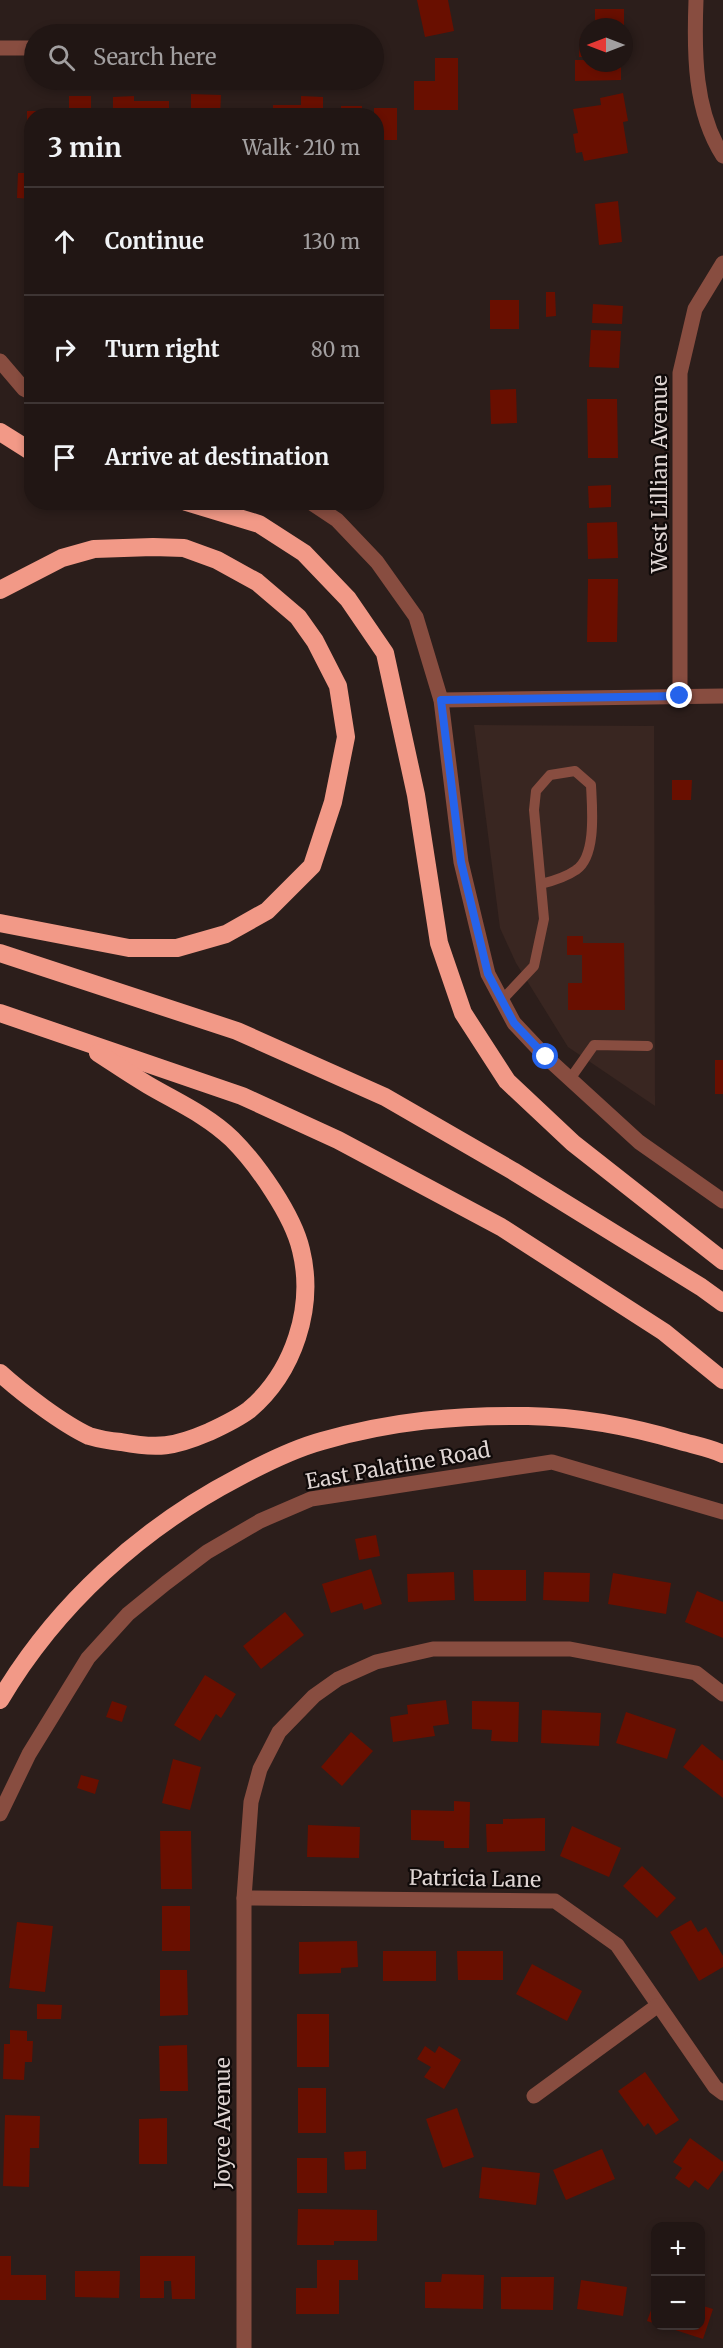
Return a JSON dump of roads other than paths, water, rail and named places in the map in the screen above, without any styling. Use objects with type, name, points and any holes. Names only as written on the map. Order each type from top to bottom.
[{"type":"highway","points":[[0,432],[24,447]]},
{"type":"highway","points":[[213,510],[259,524],[304,553],[348,599],[385,652],[416,795],[439,943],[463,1013],[507,1082],[573,1143],[723,1261]]},
{"type":"highway","points":[[0,590],[62,558],[94,549],[153,547],[184,549],[217,560],[257,582],[298,617],[315,641],[338,686],[346,738],[333,802],[312,866],[267,910],[226,934],[177,948],[129,948],[0,923]]},
{"type":"highway","points":[[0,953],[237,1032],[384,1097],[513,1170],[723,1303]]},
{"type":"highway","points":[[0,1013],[242,1096],[338,1140],[501,1227],[664,1332],[723,1380]]},
{"type":"highway","points":[[0,1373],[49,1411],[90,1436],[151,1448],[176,1444],[221,1426],[248,1411],[267,1391],[284,1366],[296,1343],[304,1314],[305,1278],[301,1248],[286,1212],[265,1179],[232,1139],[203,1115],[148,1085],[74,1038]]},
{"type":"highway","points":[[0,1700],[24,1662],[56,1622],[98,1577],[152,1531],[185,1507],[270,1460],[321,1441],[379,1427],[437,1418],[472,1415],[561,1417],[633,1427],[723,1454]]},
{"type":"street","points":[[696,0],[695,37],[701,101],[717,147],[723,156]]},
{"type":"street","points":[[0,48],[24,48]]},
{"type":"street","name":"West Lillian Avenue","points":[[680,696],[680,373],[695,309],[723,262]]},
{"type":"street","points":[[0,361],[24,389]]},
{"type":"street","points":[[322,510],[337,520],[377,561],[416,617],[441,700],[461,862],[488,974],[514,1023],[570,1079],[639,1142],[723,1201]]},
{"type":"street","points":[[441,700],[723,696]]},
{"type":"street","name":"East Palatine Road","points":[[0,1815],[29,1754],[88,1658],[128,1614],[207,1552],[260,1521],[300,1503],[311,1499],[552,1462],[723,1512]]},
{"type":"street","name":"Joyce Avenue","points":[[243,2348],[244,1898],[251,1802],[260,1769],[279,1732],[314,1696],[338,1679],[376,1662],[434,1649],[570,1649],[696,1673],[723,1694]]},
{"type":"street","name":"Patricia Lane","points":[[244,1898],[555,1901],[617,1945],[714,2087],[723,2093]]},
{"type":"street","points":[[534,2096],[657,2006]]},
{"type":"lane","points":[[502,1000],[534,966],[544,919],[534,810],[536,791],[550,775],[575,771],[591,784],[592,819],[588,853],[578,869],[556,880],[541,884]]},
{"type":"lane","points":[[570,1079],[594,1046],[648,1046]]}]
